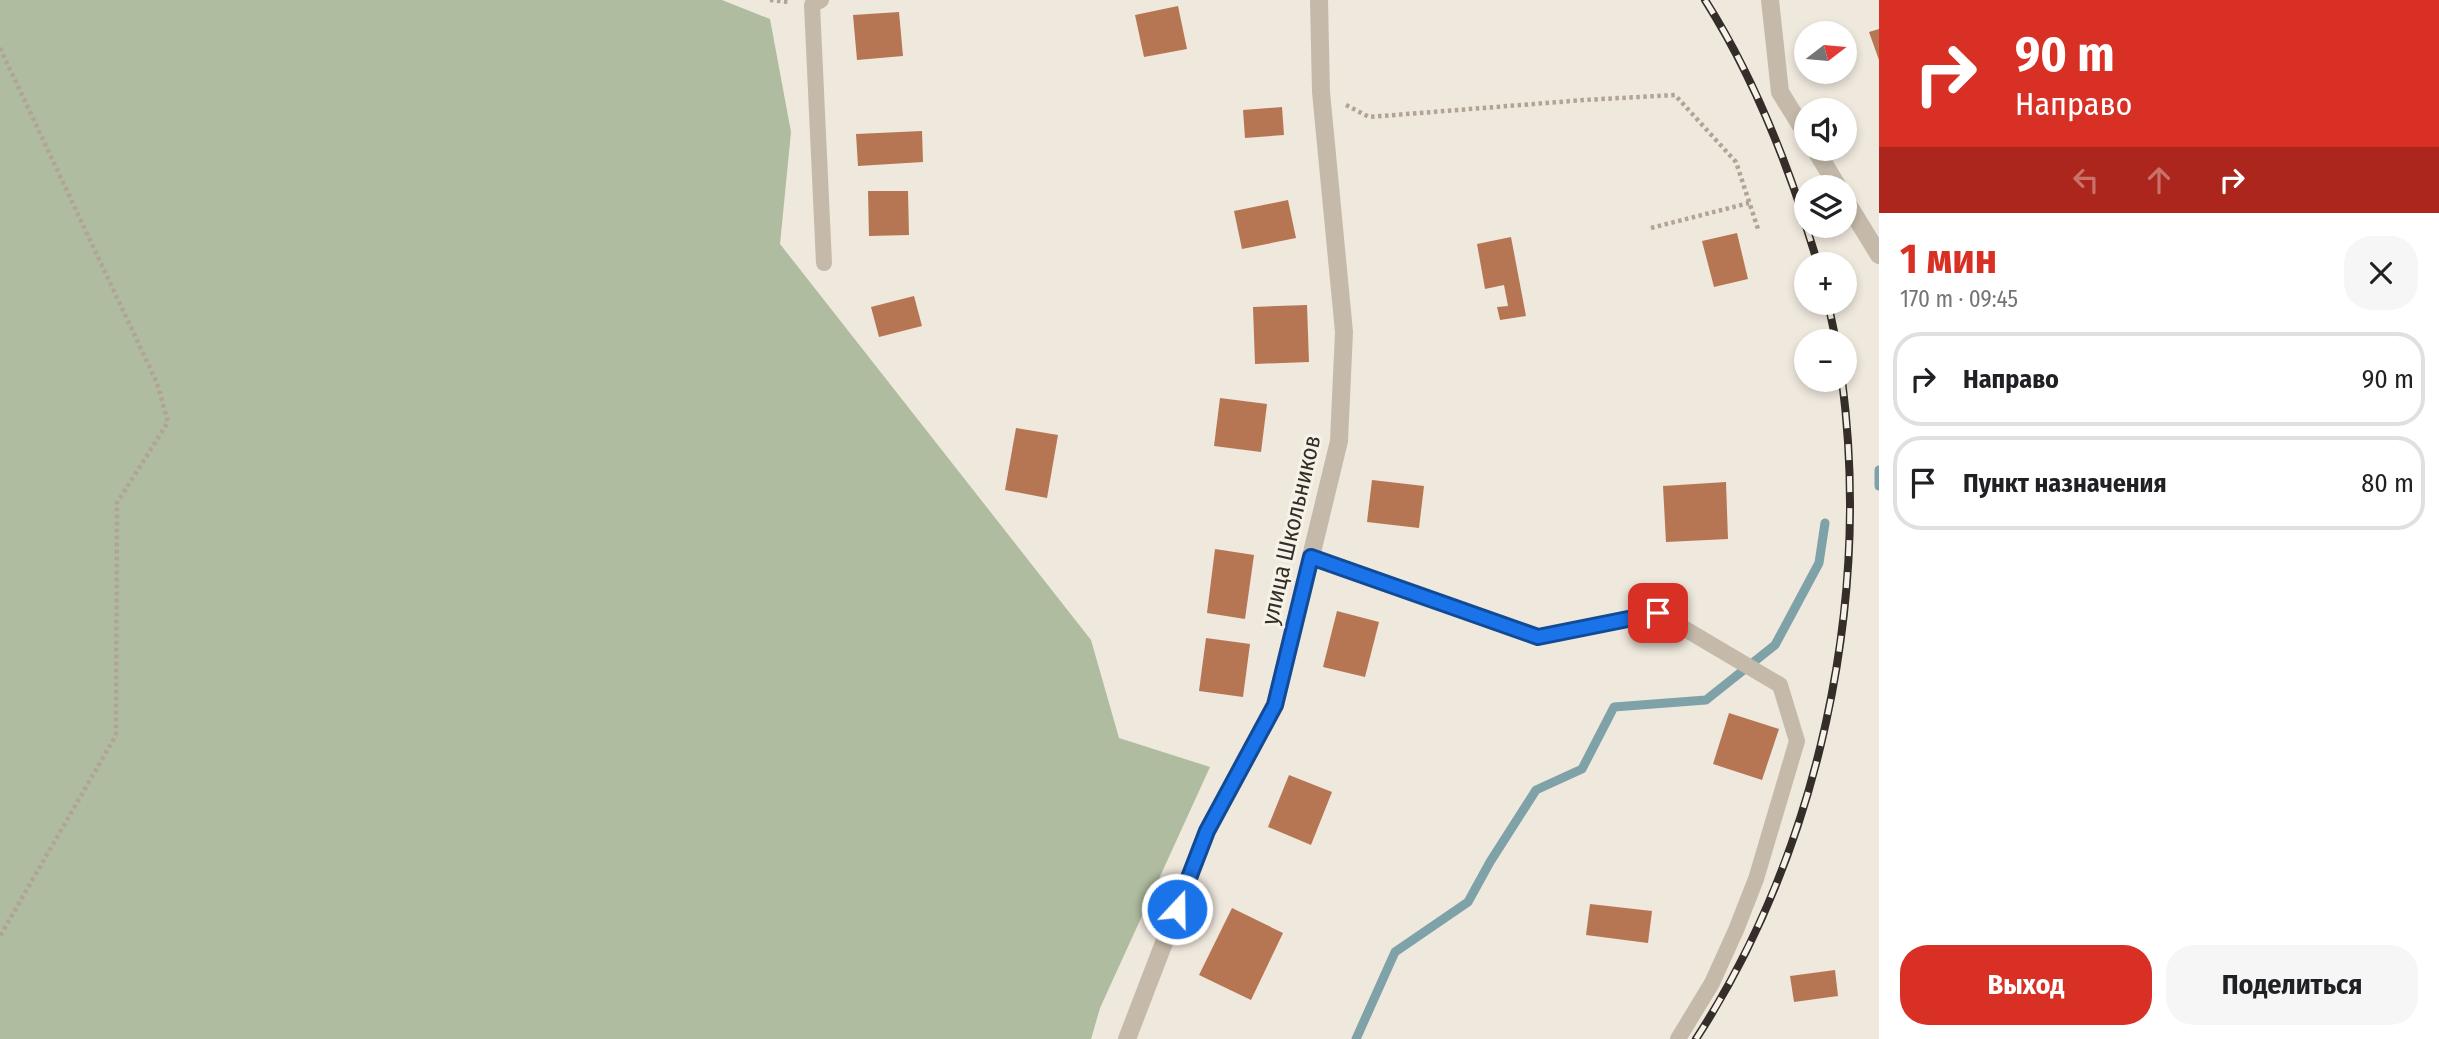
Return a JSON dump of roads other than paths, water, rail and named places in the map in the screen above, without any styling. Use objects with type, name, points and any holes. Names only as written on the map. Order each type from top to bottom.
[{"type":"street","name":"улица Школьников","points":[[1127,1039],[1207,831],[1275,705],[1339,441],[1345,332],[1321,92],[1319,0]]},
{"type":"street","points":[[1770,0],[1780,92],[1794,115]]},
{"type":"street","points":[[1857,219],[1879,254]]},
{"type":"lane","points":[[821,0],[812,5],[824,263]]},
{"type":"lane","points":[[1311,557],[1538,637],[1658,613],[1780,685],[1797,741],[1756,879],[1736,930],[1712,984],[1678,1039]]},
{"type":"waterway","points":[[1879,470],[1879,486]]},
{"type":"waterway","points":[[1356,1039],[1395,952],[1468,902],[1536,790],[1582,769],[1614,707],[1706,700],[1775,645],[1819,563],[1825,523]]},
{"type":"railway","points":[[1705,0],[1750,81],[1794,189]]},
{"type":"railway","points":[[1810,238],[1814,252]]},
{"type":"railway","points":[[1831,315],[1833,329]]},
{"type":"railway","points":[[1696,1039],[1739,965],[1775,887],[1804,806],[1826,722],[1841,637],[1849,551],[1849,465],[1843,392]]}]
